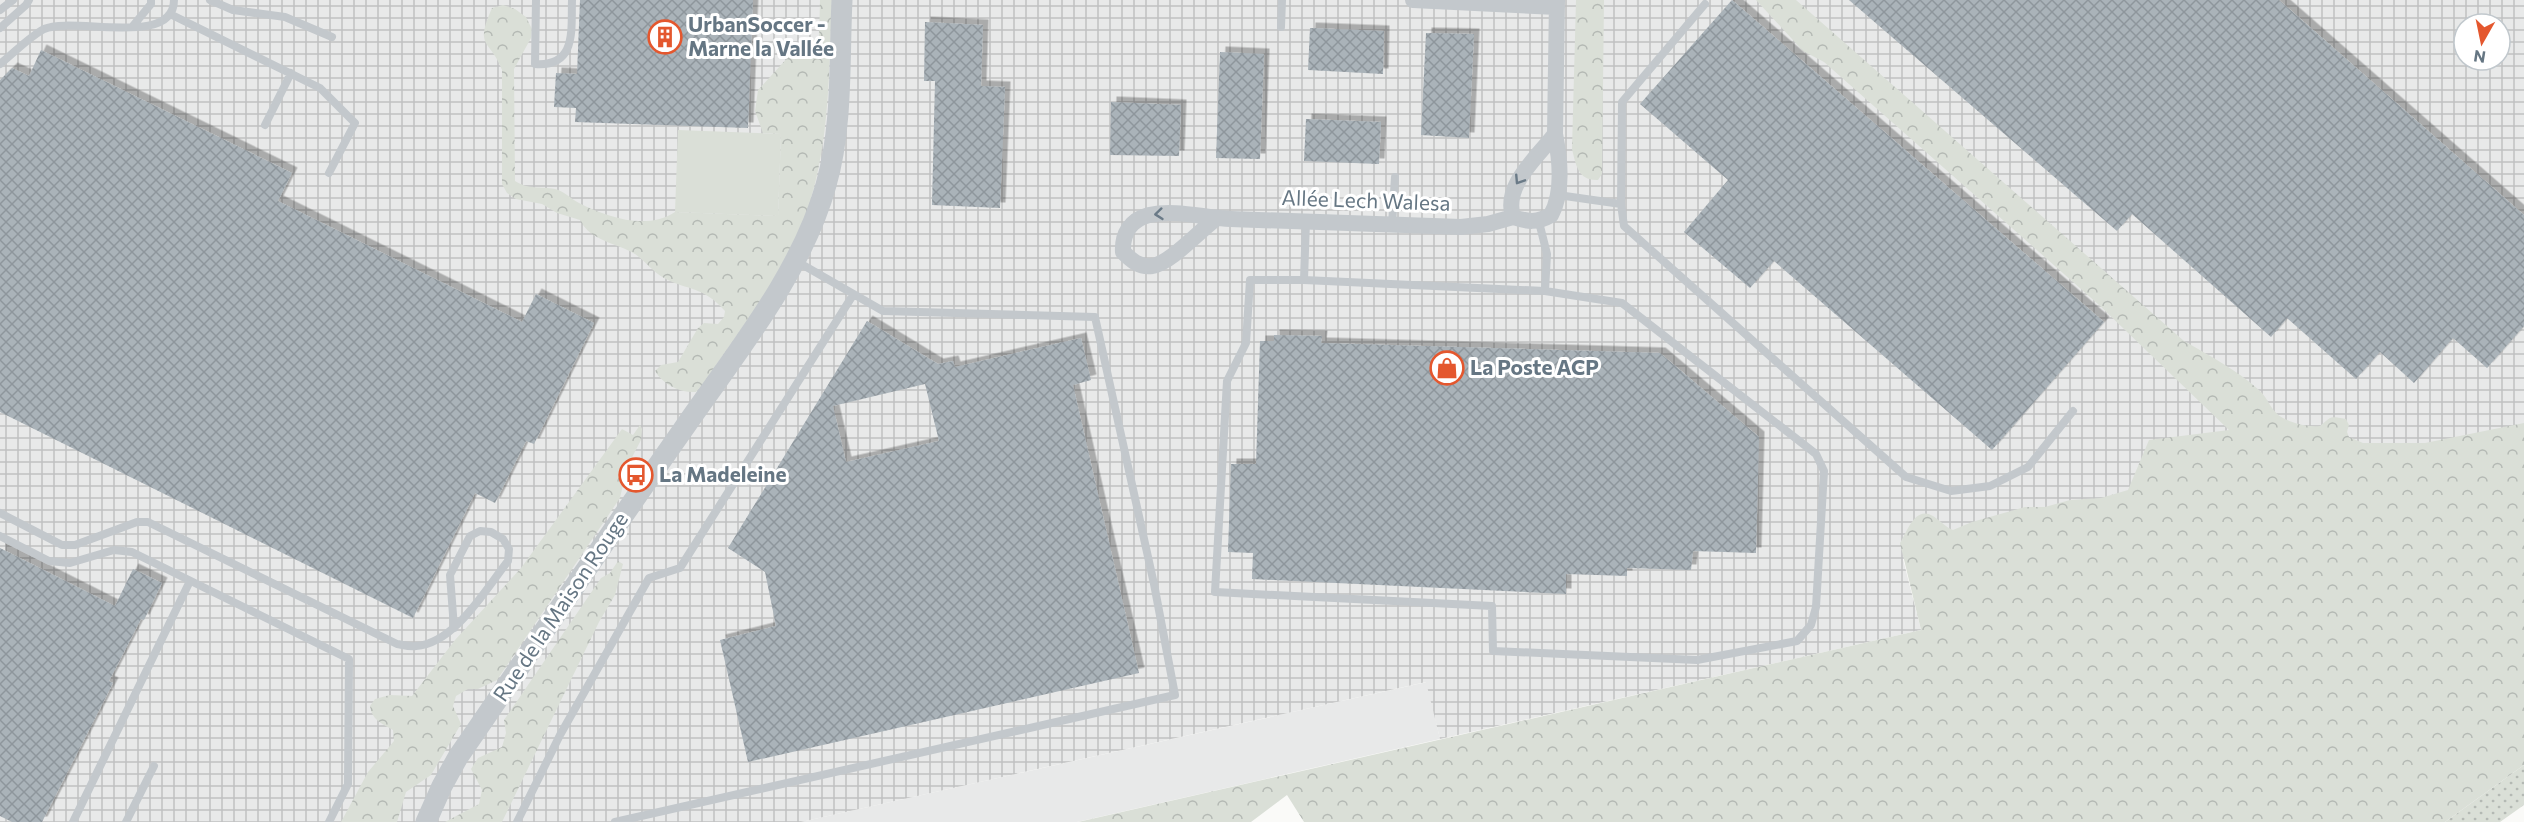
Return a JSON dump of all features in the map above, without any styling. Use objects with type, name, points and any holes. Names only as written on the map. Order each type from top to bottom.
[{"type":"street","name":"Rue de la Maison Rouge","points":[[426,822],[458,757],[711,389],[796,261],[826,185],[833,151],[837,121],[842,0]]},
{"type":"street","points":[[1413,0],[1557,3],[1555,134],[1559,153],[1558,195],[1551,215],[1539,222]]},
{"type":"street","points":[[1513,217],[1509,206],[1511,195],[1520,177],[1555,134]]},
{"type":"street","name":"Allée Lech Walesa","points":[[1217,218],[1161,264],[1150,267],[1134,263],[1123,252],[1123,239],[1130,225],[1147,215],[1174,213],[1217,218],[1461,227],[1488,224],[1513,217],[1539,222]]},
{"type":"lane","points":[[0,10],[13,0]]},
{"type":"lane","points":[[0,28],[29,0]]},
{"type":"lane","points":[[132,27],[151,4],[151,0]]},
{"type":"lane","points":[[0,64],[45,29],[63,26],[132,27],[161,24],[171,14],[174,0]]},
{"type":"lane","points":[[210,0],[233,10],[285,17],[332,37]]},
{"type":"lane","points":[[536,0],[535,64],[546,64],[560,59],[570,45],[572,0]]},
{"type":"lane","points":[[1281,27],[1282,0]]},
{"type":"lane","points":[[1705,4],[1622,102],[1621,204],[1624,226],[1906,477],[1951,491],[1990,486],[2028,466],[2073,411]]},
{"type":"lane","points":[[171,14],[320,88],[355,123],[329,173]]},
{"type":"lane","points":[[265,125],[291,73]]},
{"type":"lane","points":[[1392,225],[1395,177]]},
{"type":"lane","points":[[1558,195],[1621,204]]},
{"type":"lane","points":[[1304,280],[1306,221]]},
{"type":"lane","points":[[1539,222],[1547,254],[1545,291]]},
{"type":"lane","points":[[615,822],[1175,695],[1154,584],[1095,317],[883,311],[796,261]]},
{"type":"lane","points":[[1250,280],[1304,280],[1545,291],[1622,303],[1816,453],[1824,471],[1816,607],[1811,625],[1797,641],[1697,660],[1493,651],[1492,606],[1215,592],[1227,381],[1246,343],[1250,280]]},
{"type":"lane","points":[[517,822],[560,735],[649,578],[680,568],[853,295]]},
{"type":"lane","points":[[0,513],[62,545],[75,545],[137,522],[148,522],[397,644],[415,646],[437,641],[454,628],[508,561],[509,549],[503,539],[491,532],[480,531],[470,536],[450,575],[454,628]]},
{"type":"lane","points":[[0,536],[49,561],[70,563],[114,550],[132,552],[349,659],[348,784],[329,822]]},
{"type":"lane","points":[[73,822],[190,581]]},
{"type":"lane","points":[[126,822],[154,766]]},
{"type":"shaded area","points":[[0,0],[2524,0],[2524,444],[1903,559],[1921,630],[1440,739],[1426,682],[801,822],[0,822]]},
{"type":"shaded area","points":[[1427,682],[1440,739],[1077,822],[801,822]]},
{"type":"green space","points":[[820,0],[832,0],[829,79],[821,157],[808,208],[788,254],[775,277],[703,384],[696,392],[679,389],[668,384],[655,371],[661,365],[678,362],[698,328],[704,323],[718,324],[724,317],[725,311],[710,297],[664,278],[635,254],[590,233],[580,220],[557,213],[542,204],[516,199],[507,193],[502,184],[502,70],[484,37],[487,21],[492,8],[503,5],[515,9],[526,17],[532,29],[531,38],[514,69],[515,181],[530,187],[558,190],[590,208],[627,220],[652,221],[675,212],[778,216],[781,134],[763,133],[755,111],[758,90],[801,43],[819,38]]},
{"type":"green space","points":[[1576,0],[1604,0],[1602,174],[1598,180],[1591,180],[1582,175],[1572,149]]},
{"type":"green space","points":[[1756,0],[1796,0],[2184,341],[2251,383],[2283,418],[2315,426],[2320,426],[2331,418],[2346,419],[2349,425],[2347,432],[2349,437],[2363,443],[2425,443],[2524,423],[2524,765],[2445,822],[1304,822],[1287,795],[1251,822],[1078,822],[1921,630],[1900,543],[1916,517],[1921,514],[1933,516],[1953,530],[1972,522],[2025,507],[2045,507],[2070,500],[2101,498],[2128,490],[2149,440],[2229,430],[2099,305],[1824,62],[1803,51]]},
{"type":"green space","points":[[678,130],[781,134],[778,216],[675,212]]},
{"type":"green space","points":[[640,425],[641,440],[627,467],[620,498],[497,680],[478,689],[468,689],[456,696],[453,706],[461,724],[431,775],[406,792],[397,822],[341,822],[368,772],[394,741],[393,730],[373,715],[370,706],[375,699],[390,695],[412,696],[455,640],[521,568],[622,429],[633,435]]},
{"type":"green space","points":[[618,561],[623,564],[615,595],[599,622],[502,822],[445,822],[479,804],[482,790],[471,769],[478,758],[502,747],[506,733],[504,720],[601,578],[610,573]]},
{"type":"green space","points":[[2524,765],[2524,805],[2500,822],[2445,822]]},
{"type":"building","name":"UrbanSoccer - Marne la Vallée","points":[[580,0],[753,0],[748,128],[575,122],[576,108],[554,107],[556,73],[577,74]]},
{"type":"building","points":[[1732,0],[2104,322],[1992,450],[1774,261],[1750,288],[1684,232],[1728,180],[1640,104]]},
{"type":"building","points":[[1849,0],[2279,0],[2524,215],[2524,326],[2487,368],[2453,338],[2414,383],[2380,352],[2356,379],[2287,318],[2271,337],[2132,214],[2117,231]]},
{"type":"building","points":[[925,22],[983,25],[981,86],[1005,87],[1000,208],[932,205],[935,81],[924,81]]},
{"type":"building","points":[[1310,28],[1384,31],[1383,74],[1308,70]]},
{"type":"building","points":[[1426,33],[1474,34],[1469,138],[1421,135]]},
{"type":"building","points":[[41,50],[292,173],[278,201],[522,322],[536,294],[594,323],[534,444],[526,441],[495,503],[475,493],[413,618],[0,412],[0,80],[12,68],[29,76]]},
{"type":"building","points":[[1220,52],[1264,54],[1260,159],[1216,158]]},
{"type":"building","points":[[1111,102],[1181,105],[1179,156],[1110,155]]},
{"type":"building","points":[[1306,119],[1381,122],[1379,164],[1304,161]]},
{"type":"building","points":[[867,321],[938,364],[953,361],[955,367],[1081,338],[1091,380],[1073,385],[1139,673],[748,762],[720,640],[776,626],[765,572],[728,548]],"holes":[[[925,384],[939,441],[846,462],[833,406]]]},
{"type":"building","points":[[1274,335],[1322,336],[1321,343],[1660,353],[1759,437],[1756,553],[1693,551],[1691,570],[1627,568],[1627,576],[1566,574],[1566,594],[1252,579],[1253,553],[1228,552],[1231,464],[1256,464],[1260,341],[1274,341]]},
{"type":"building","points":[[0,548],[115,606],[133,569],[162,583],[109,681],[113,683],[42,822],[12,822],[0,816]]},
{"type":"place","name":"UrbanSoccer - Marne la Vallée","points":[[665,37]]},
{"type":"place","name":"La Poste ACP","points":[[1447,368]]},
{"type":"place","name":"La Madeleine","points":[[636,475]]}]
